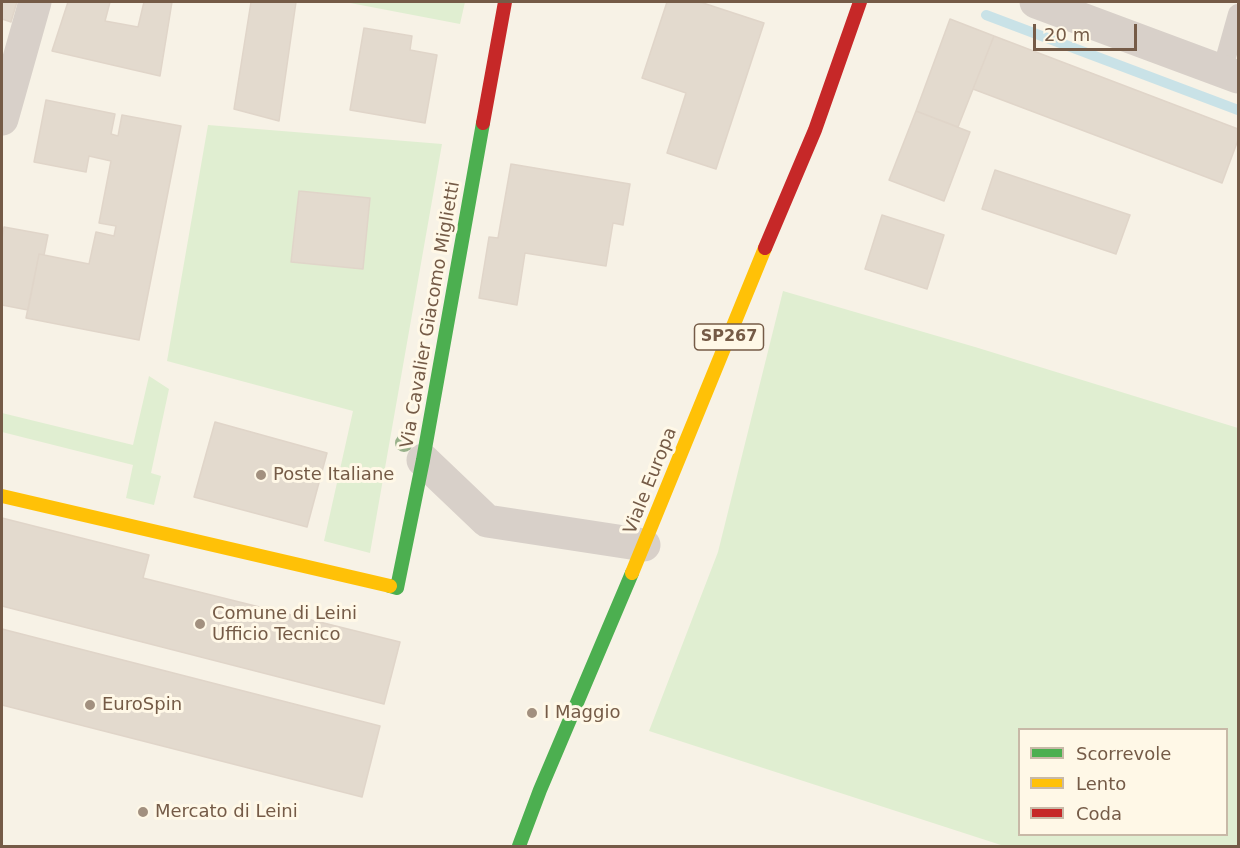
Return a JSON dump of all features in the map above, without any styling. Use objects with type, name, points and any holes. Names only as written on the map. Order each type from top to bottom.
[{"type":"street","points":[[2,119],[35,2]]},
{"type":"street","name":"Via Cavalier Giacomo Miglietti","points":[[2,496],[397,588],[423,460],[505,2]]},
{"type":"street","points":[[1040,2],[1230,74]]},
{"type":"street","name":"Viale Europa","points":[[519,846],[540,790],[815,130],[856,5]]},
{"type":"street","name":"Viale Europa","points":[[815,130],[857,53]]},
{"type":"street","points":[[423,460],[487,521],[644,545]]},
{"type":"lane","points":[[1230,74],[1239,14]]},
{"type":"green space","points":[[345,2],[465,2],[460,24]]},
{"type":"green space","points":[[208,125],[442,144],[370,553],[324,541],[353,411],[167,361]]},
{"type":"green space","points":[[783,291],[1238,428],[1238,846],[1004,846],[649,731],[718,552]]},
{"type":"green space","points":[[149,376],[169,389],[151,473],[161,476],[154,505],[126,498],[133,465],[2,432],[2,413],[133,445]]},
{"type":"building","points":[[2,2],[17,2],[11,22],[2,19]]},
{"type":"building","points":[[68,2],[110,2],[105,21],[138,27],[144,2],[172,2],[160,76],[52,51]]},
{"type":"building","points":[[251,2],[296,2],[279,121],[234,109]]},
{"type":"building","points":[[667,2],[700,2],[764,23],[716,169],[667,153],[686,93],[642,78]]},
{"type":"building","points":[[950,19],[994,36],[958,127],[916,111]]},
{"type":"building","points":[[364,28],[412,36],[410,50],[437,55],[425,123],[350,110]]},
{"type":"building","points":[[994,36],[1238,129],[1238,140],[1222,183],[973,89]]},
{"type":"building","points":[[46,100],[115,114],[111,134],[118,136],[122,115],[181,126],[139,340],[26,318],[39,254],[89,264],[96,232],[114,236],[116,226],[99,223],[111,161],[89,156],[86,172],[34,162]]},
{"type":"building","points":[[916,111],[970,132],[944,201],[889,180]]},
{"type":"building","points":[[511,164],[630,184],[623,225],[613,223],[606,266],[525,253],[517,305],[479,298],[489,237],[498,238]]},
{"type":"building","points":[[995,170],[1130,215],[1116,254],[982,209]]},
{"type":"building","points":[[299,191],[370,198],[363,269],[291,262]]},
{"type":"building","points":[[882,215],[944,235],[927,289],[865,269]]},
{"type":"building","points":[[4,227],[48,235],[44,255],[39,254],[28,310],[2,305]]},
{"type":"building","name":"Poste Italiane","points":[[215,422],[327,453],[307,527],[194,497]]},
{"type":"building","name":"Comune di Leini Ufficio Tecnico","points":[[2,518],[149,555],[143,578],[400,642],[384,704],[2,606]]},
{"type":"building","points":[[2,629],[380,726],[362,797],[2,705]]},
{"type":"waterway","points":[[986,15],[1238,110]]},
{"type":"traffic: fast","points":[[390,586],[397,588],[423,460],[483,123]]},
{"type":"traffic: fast","points":[[519,846],[540,790],[632,573]]},
{"type":"traffic: slow","points":[[632,573],[765,248]]},
{"type":"traffic: slow","points":[[2,496],[390,586]]},
{"type":"traffic: jam","points":[[483,123],[505,2]]},
{"type":"traffic: jam","points":[[765,248],[815,130],[860,2]]},
{"type":"place","name":"Poste Italiane","points":[[261,475]]},
{"type":"place","name":"Comune di Leini Ufficio Tecnico","points":[[200,624]]},
{"type":"place","name":"EuroSpin","points":[[90,705]]},
{"type":"place","name":"I Maggio","points":[[532,713]]},
{"type":"place","name":"Mercato di Leini","points":[[143,812]]}]
